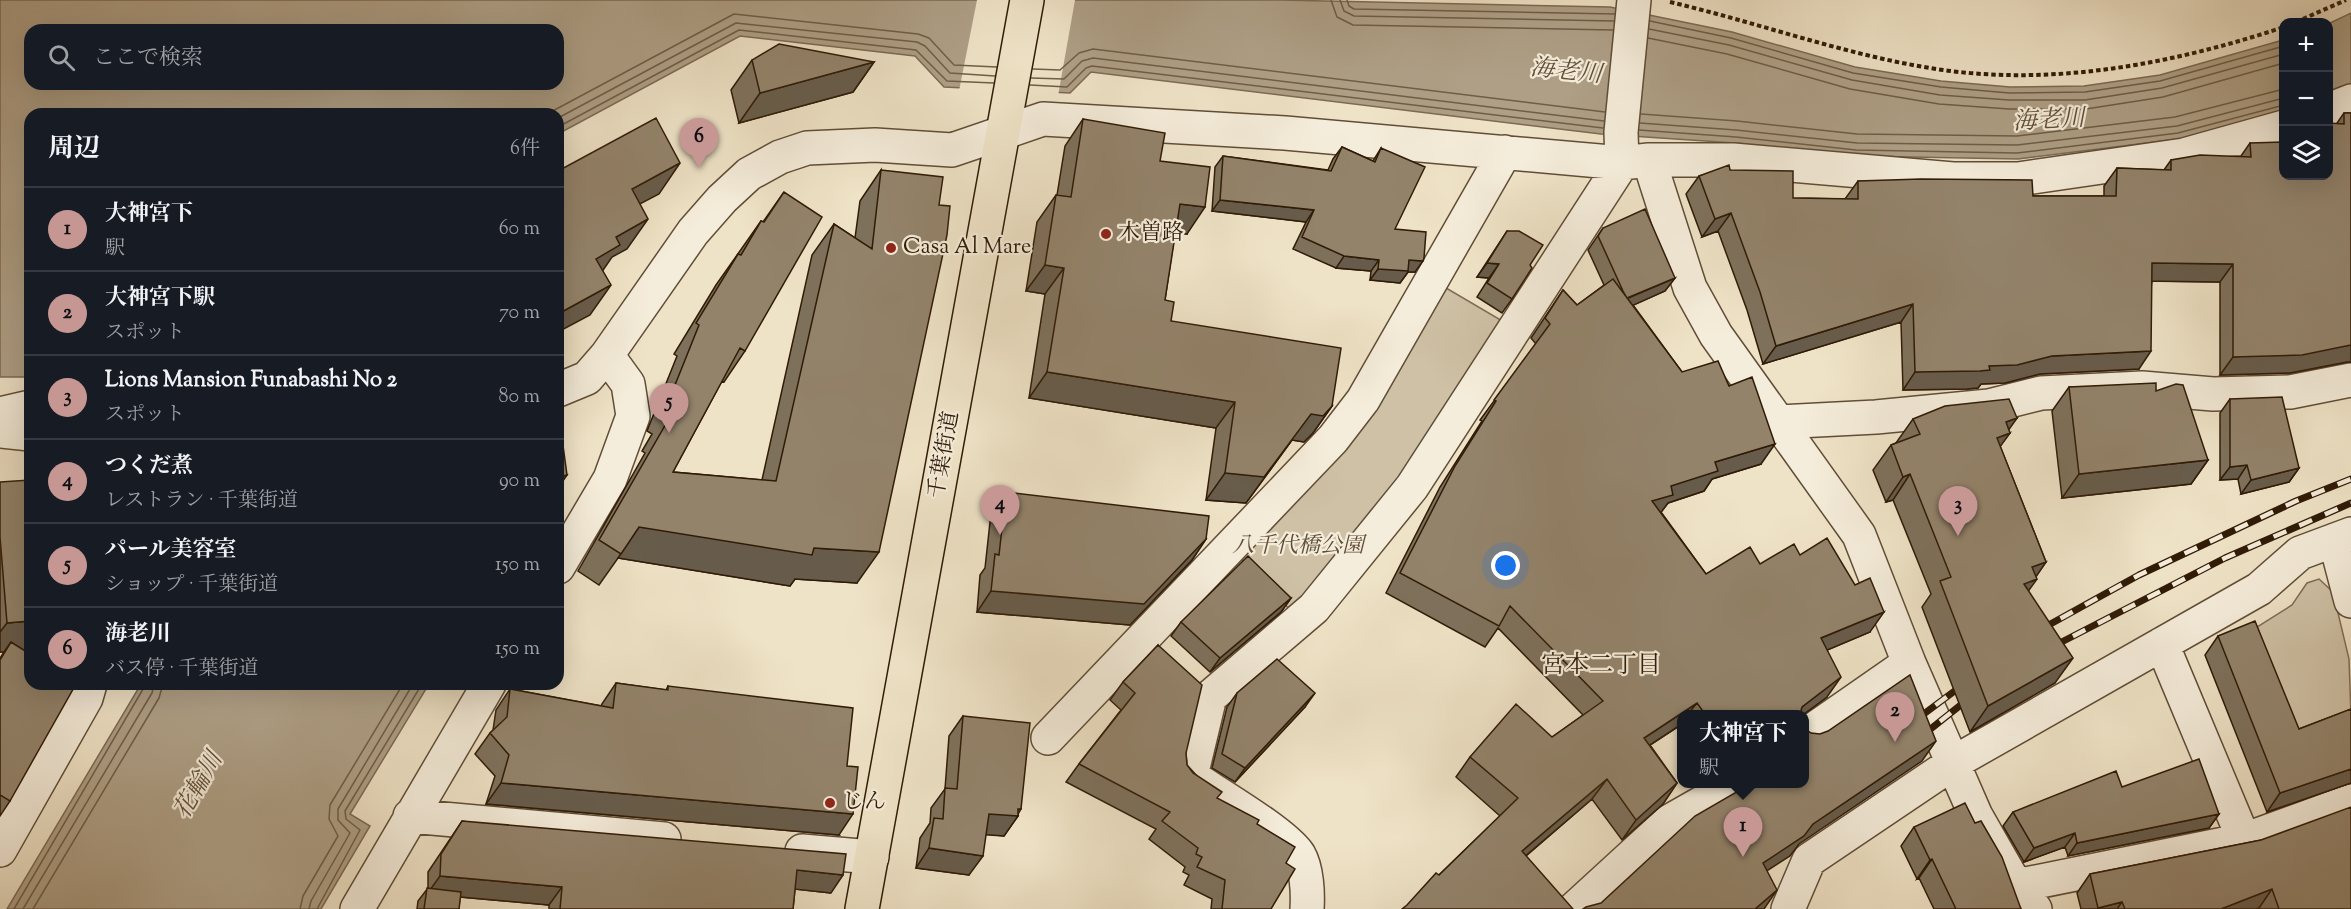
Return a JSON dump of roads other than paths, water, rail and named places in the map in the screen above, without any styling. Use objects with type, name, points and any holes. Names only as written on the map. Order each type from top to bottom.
[{"type":"highway","name":"千葉街道","points":[[862,909],[1027,0]]},
{"type":"street","points":[[1633,7],[1630,152],[1690,288],[1716,335],[1859,535],[1909,663],[1976,816],[2025,901],[2244,840],[2351,801]]},
{"type":"street","points":[[2333,108],[2351,101]]},
{"type":"street","points":[[564,388],[587,378],[607,355],[693,232],[715,207],[749,174],[780,157],[807,148],[837,144],[952,150],[1002,135],[1043,119],[1285,133],[1505,152],[1630,152],[1942,178],[2018,179],[2184,155],[2279,129]]},
{"type":"street","points":[[1048,738],[1333,439],[1357,408],[1505,152]]},
{"type":"street","points":[[1307,909],[1308,893],[1299,856],[1284,839],[1191,776],[1210,697],[1314,608],[1412,487],[1630,152]]},
{"type":"street","points":[[564,557],[610,478],[633,416],[628,384],[607,355]]},
{"type":"street","points":[[1778,422],[1876,417],[1989,406],[2041,393],[2142,388],[2213,394],[2279,392],[2351,380]]},
{"type":"street","points":[[0,414],[24,408]]},
{"type":"street","points":[[0,431],[24,433]]},
{"type":"street","points":[[1788,909],[1809,861],[1953,763],[2259,589],[2301,553],[2343,537],[2351,602]]},
{"type":"street","points":[[1145,638],[1210,697]]},
{"type":"street","points":[[2162,644],[2244,840]]},
{"type":"street","points":[[1809,733],[1909,663]]},
{"type":"street","points":[[0,850],[86,698],[88,690]]},
{"type":"street","points":[[357,909],[485,690]]},
{"type":"street","points":[[1574,909],[1670,821],[1727,788]]},
{"type":"street","points":[[410,816],[694,841]]},
{"type":"street","points":[[777,849],[872,857]]},
{"type":"water","points":[[0,0],[1279,0],[1610,7],[1732,32],[1855,67],[1941,81],[2010,87],[2084,86],[2160,75],[2279,41],[2279,112],[2259,120],[2179,139],[2018,159],[1856,156],[1735,143],[1601,134],[1091,72],[1070,93],[944,87],[915,56],[740,36],[564,131],[564,108],[24,108],[24,377],[0,377]]},
{"type":"water","points":[[2351,13],[2351,84],[2333,92],[2333,72],[2333,22]]},
{"type":"water","name":"花輪川","points":[[137,690],[425,690],[350,814],[370,826],[321,909],[7,909]]},
{"type":"railway","points":[[2036,632],[2139,575],[2296,501],[2351,479]]},
{"type":"railway","points":[[2048,649],[2225,558],[2351,503]]},
{"type":"railway","points":[[1913,722],[1968,681]]},
{"type":"railway","points":[[1918,739],[1972,696]]},
{"type":"place","name":"海老川","points":[[699,168]]},
{"type":"place","name":"木曽路","points":[[1106,234]]},
{"type":"place","name":"Casa Al Mare","points":[[891,248]]},
{"type":"place","name":"パール美容室","points":[[669,433]]},
{"type":"place","name":"つくだ煮","points":[[1000,535]]},
{"type":"place","name":"Lions Mansion Funabashi No 2","points":[[1958,536]]},
{"type":"place","name":"大神宮下駅","points":[[1895,742]]},
{"type":"place","name":"じん","points":[[830,803]]},
{"type":"place","name":"大神宮下","points":[[1743,857]]},
{"type":"district","name":"宮本二丁目","points":[[1601,666]]},
{"type":"park label","name":"八千代橋公園","points":[[1298,547]]}]
